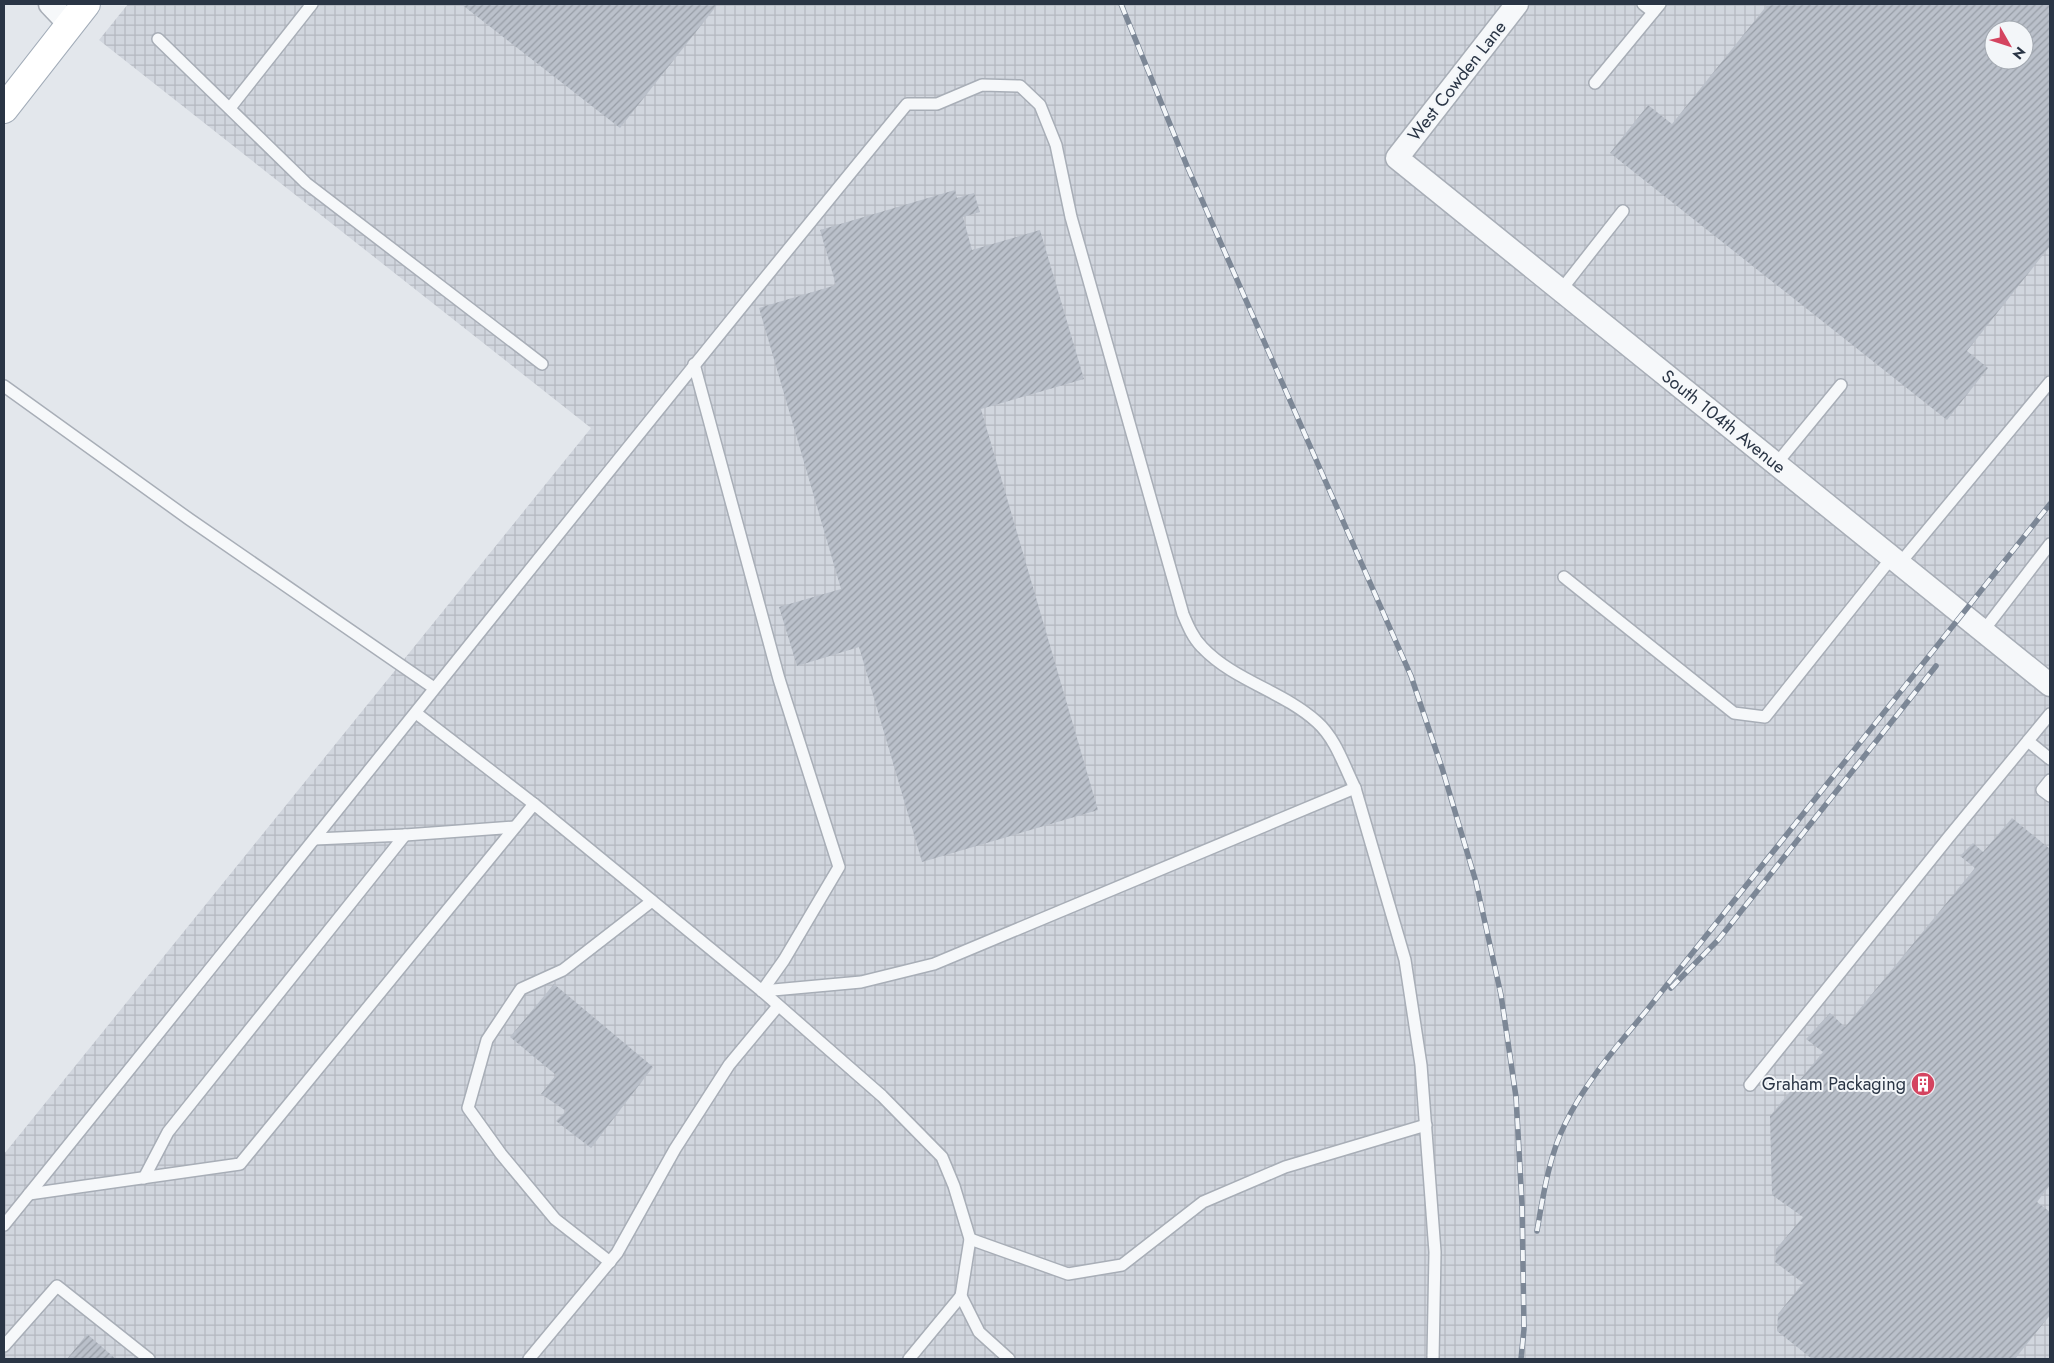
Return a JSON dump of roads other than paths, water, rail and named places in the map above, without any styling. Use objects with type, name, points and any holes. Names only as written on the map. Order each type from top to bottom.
[{"type":"main road","points":[[4,109],[78,14]]},
{"type":"street","points":[[50,4],[78,14]]},
{"type":"street","name":"West Cowden Lane","points":[[1396,158],[1517,4]]},
{"type":"street","name":"South 104th Avenue","points":[[1396,158],[1897,559],[2050,685]]},
{"type":"lane","points":[[230,108],[312,4]]},
{"type":"lane","points":[[1595,83],[1656,8],[1643,4]]},
{"type":"lane","points":[[158,39],[306,183],[542,364]]},
{"type":"lane","points":[[4,1225],[316,839],[434,688],[694,364],[907,104],[937,104],[982,85],[1020,86],[1040,105],[1056,146],[1071,217],[1183,614],[1192,633],[1201,646],[1230,670],[1295,706],[1318,722],[1330,737],[1355,788],[1404,960],[1422,1064],[1435,1252],[1433,1359]]},
{"type":"lane","points":[[1561,290],[1623,211]]},
{"type":"lane","points":[[694,364],[779,679],[839,867],[784,960],[762,991]]},
{"type":"lane","points":[[1564,577],[1734,713],[1766,717],[1897,559],[2050,382]]},
{"type":"lane","points":[[1777,463],[1841,385]]},
{"type":"lane","points":[[4,386],[189,519],[434,688]]},
{"type":"lane","points":[[1984,630],[2050,544]]},
{"type":"lane","points":[[416,713],[534,804],[762,991],[882,1096],[942,1157],[954,1186],[970,1239],[961,1296],[909,1359]]},
{"type":"lane","points":[[1750,1085],[2050,714]]},
{"type":"lane","points":[[2028,741],[2050,759]]},
{"type":"lane","points":[[2050,780],[2042,790],[2050,796]]},
{"type":"lane","points":[[762,991],[861,982],[934,964],[1355,788]]},
{"type":"lane","points":[[29,1194],[240,1164],[534,804]]},
{"type":"lane","points":[[316,839],[515,827]]},
{"type":"lane","points":[[144,1178],[168,1132],[405,835]]},
{"type":"lane","points":[[610,1262],[555,1219],[500,1154],[468,1108],[487,1040],[521,989],[563,970],[652,901]]},
{"type":"lane","points":[[529,1359],[617,1254],[675,1149],[729,1064],[778,1006]]},
{"type":"lane","points":[[970,1239],[1068,1274],[1122,1265],[1203,1202],[1285,1167],[1426,1125]]},
{"type":"lane","points":[[4,1346],[57,1286],[149,1359]]},
{"type":"lane","points":[[961,1296],[979,1332],[1009,1359]]},
{"type":"railway","points":[[1121,4],[1187,166],[1411,676],[1442,768],[1476,882],[1501,995],[1516,1097],[1522,1204],[1524,1329],[1521,1359]]},
{"type":"railway","points":[[1537,1231],[1547,1176],[1559,1136],[1582,1093],[1613,1051],[2050,504]]},
{"type":"railway","points":[[1671,988],[1719,939],[1936,666]]},
{"type":"place","name":"Graham Packaging","points":[[1923,1084]]}]
